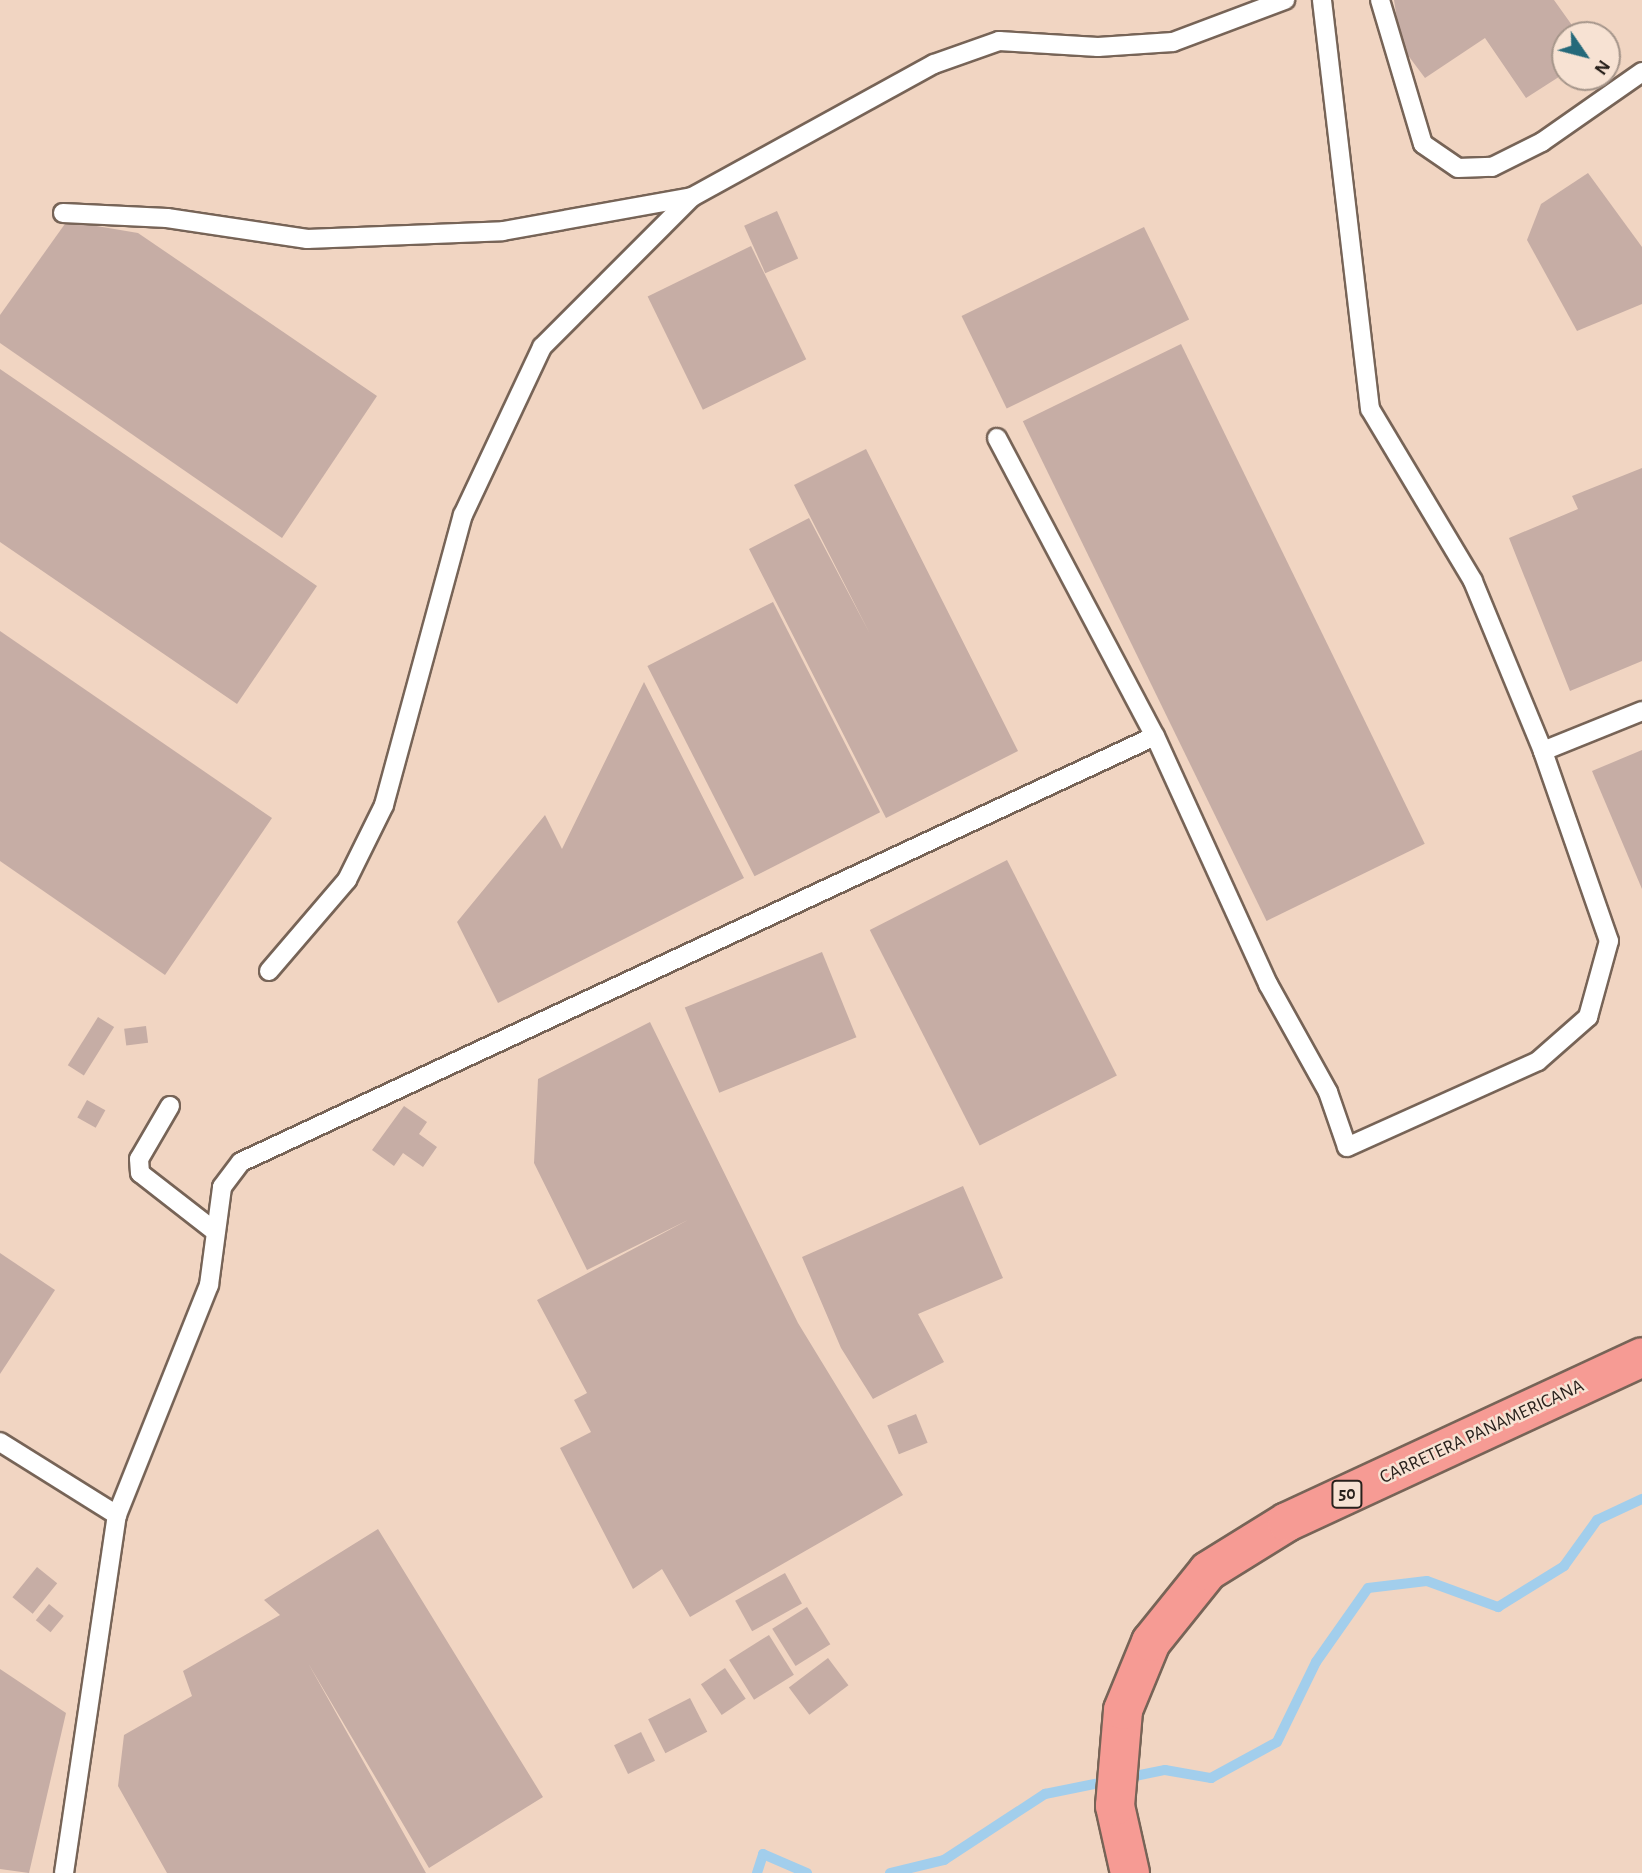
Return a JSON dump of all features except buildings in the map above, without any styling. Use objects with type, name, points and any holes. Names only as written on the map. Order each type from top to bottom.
[{"type":"highway","name":"CARRETERA PANAMERICANA","points":[[1130,1873],[1115,1806],[1123,1710],[1146,1651],[1175,1607],[1244,1544],[1642,1357]]},
{"type":"lane","points":[[269,971],[347,880],[384,805],[463,515],[542,347],[692,197],[934,64],[999,41],[1098,47],[1173,42],[1285,0]]},
{"type":"lane","points":[[997,438],[1155,736],[1268,984],[1328,1092],[1347,1147],[1538,1061],[1588,1017],[1609,941],[1543,751],[1474,581],[1370,409],[1322,0]]},
{"type":"lane","points":[[1380,0],[1423,144],[1458,168],[1492,167],[1542,142],[1642,72]]},
{"type":"lane","points":[[63,213],[167,218],[307,239],[408,238],[503,231],[692,197]]},
{"type":"lane","points":[[1543,751],[1642,711]]},
{"type":"lane","points":[[64,1873],[117,1515],[209,1284],[212,1228],[222,1187],[241,1161],[1155,736]]},
{"type":"lane","points":[[170,1106],[139,1160],[140,1173],[212,1228]]},
{"type":"lane","points":[[0,1442],[117,1515]]},
{"type":"shaded area","points":[[0,0],[1642,0],[1642,1873],[0,1873]]},
{"type":"waterway","points":[[1125,1778],[1165,1770],[1211,1778],[1277,1742],[1316,1662],[1368,1588],[1427,1581],[1498,1607],[1564,1566],[1597,1520],[1642,1499]]},
{"type":"waterway","points":[[890,1873],[944,1860],[1045,1794],[1109,1781]]},
{"type":"waterway","points":[[757,1873],[763,1854],[807,1873]]}]
